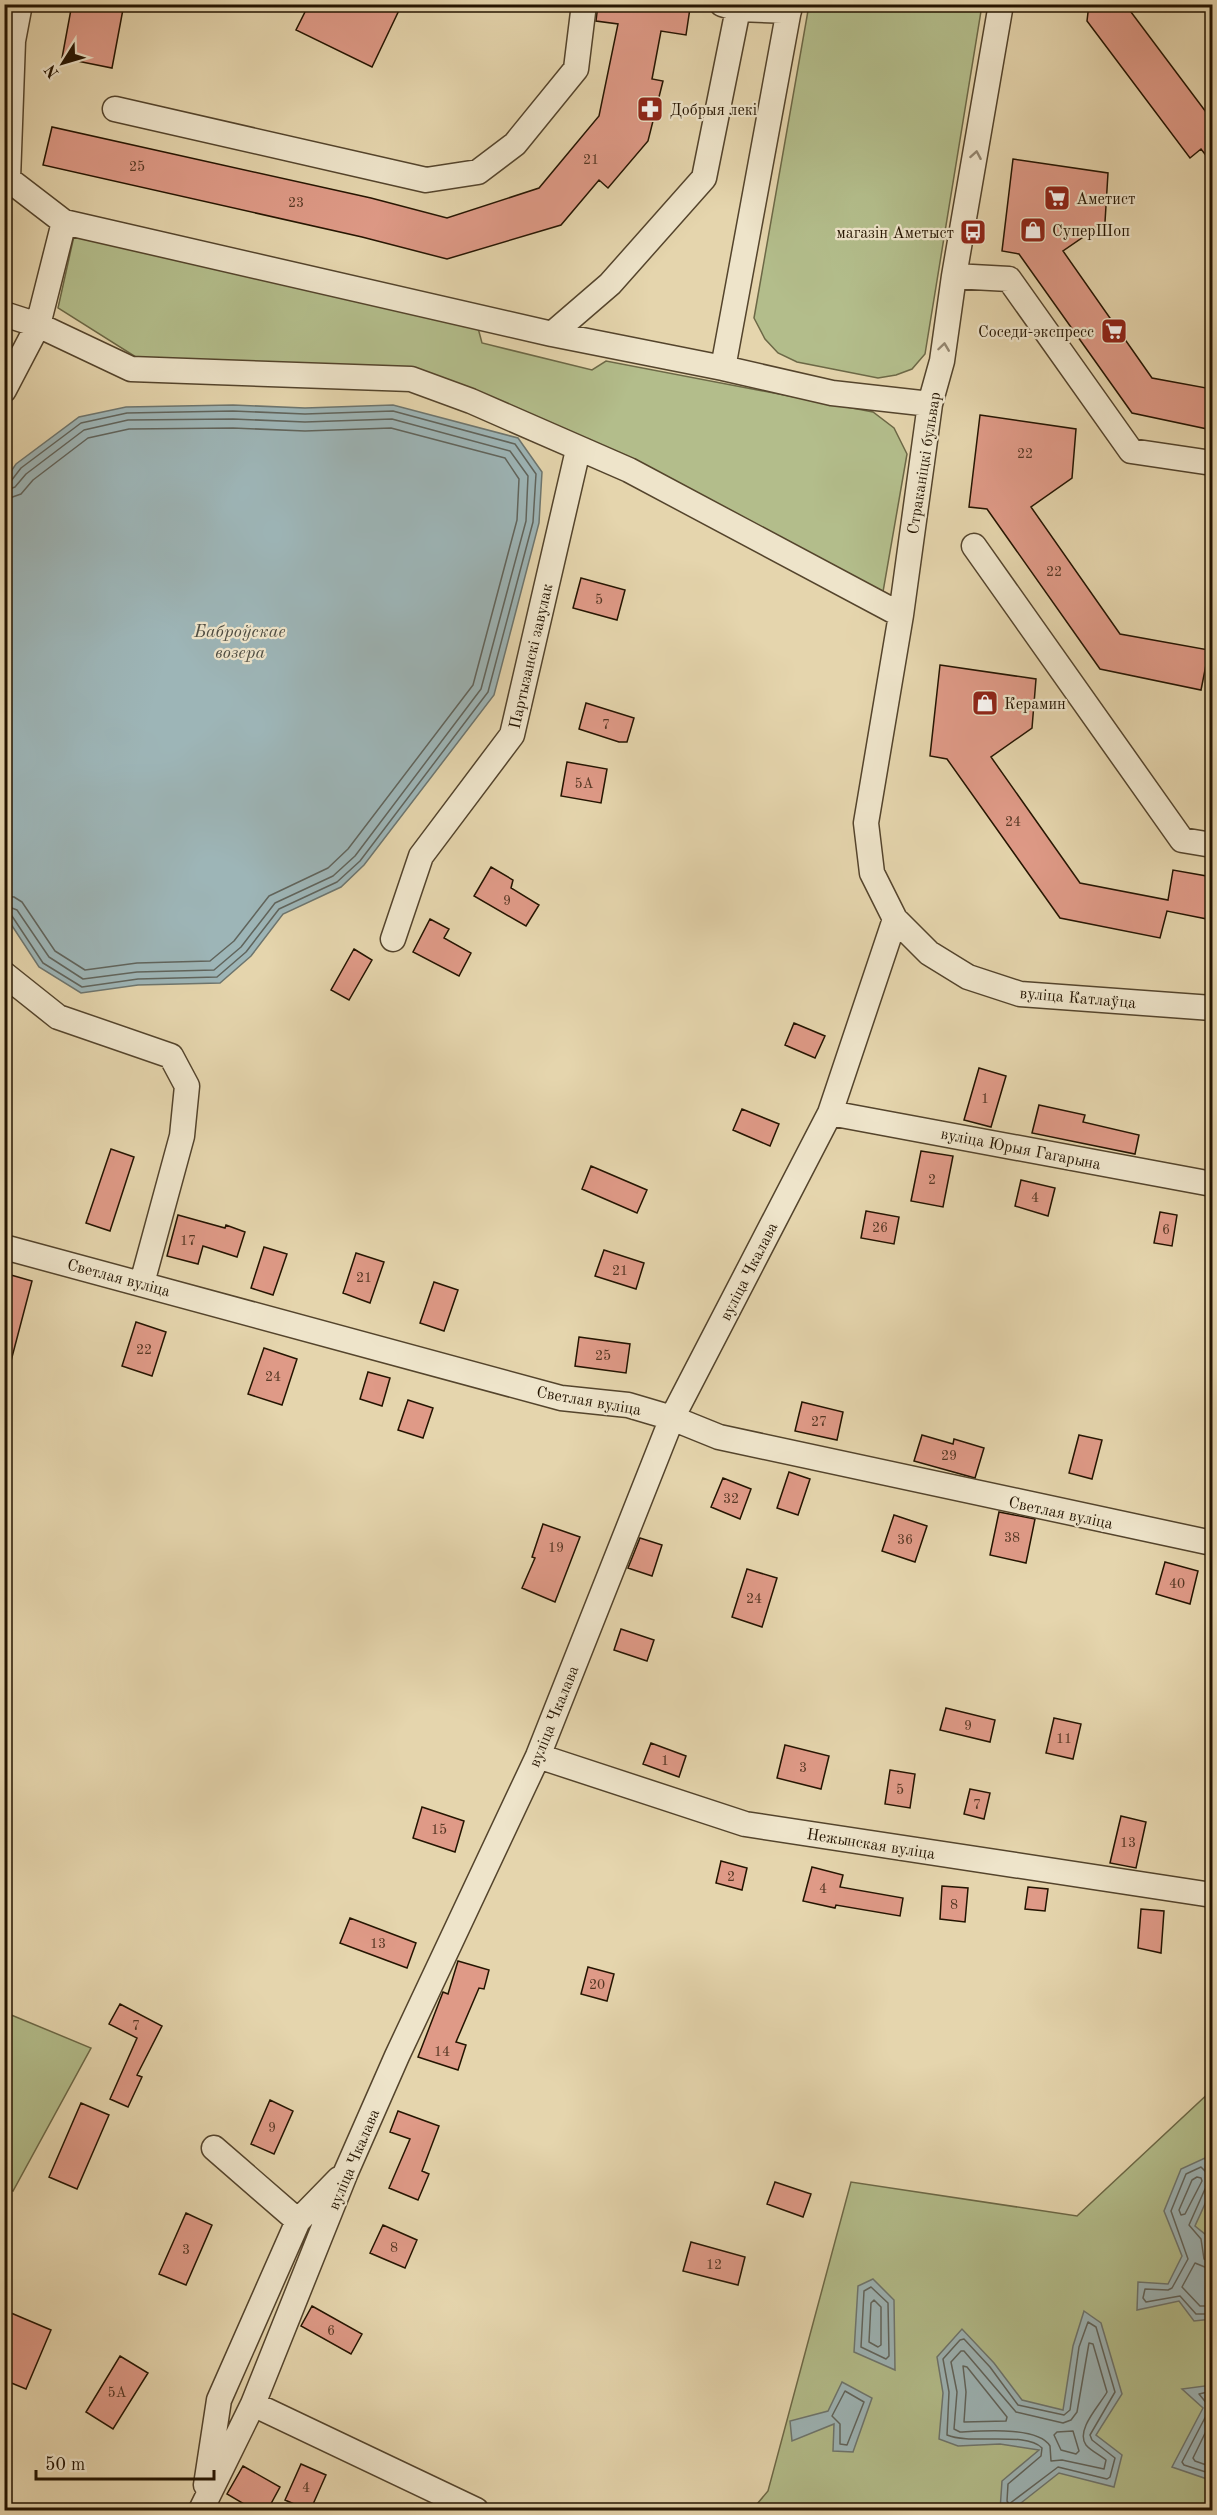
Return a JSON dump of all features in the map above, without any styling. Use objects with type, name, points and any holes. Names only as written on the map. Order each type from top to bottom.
[{"type":"street","points":[[20,4],[13,40],[8,179],[64,222],[552,334],[723,368],[832,393],[930,404]]},
{"type":"street","points":[[115,109],[426,180],[478,172],[515,144],[576,69],[584,4]]},
{"type":"street","name":"Страканіцкі бульвар","points":[[895,919],[872,873],[866,823],[901,615],[930,404],[942,361],[954,276],[1001,4]]},
{"type":"street","points":[[552,334],[610,284],[704,178],[730,7],[789,8],[723,368]]},
{"type":"street","points":[[4,390],[38,325],[64,222]]},
{"type":"street","points":[[954,276],[1008,279],[1131,451],[1212,463]]},
{"type":"street","points":[[4,314],[38,325],[131,369],[411,379],[471,401],[578,450],[629,470],[901,615]]},
{"type":"street","name":"Партызанскі завулак","points":[[393,939],[421,856],[512,735],[578,450]]},
{"type":"street","points":[[974,546],[1182,840],[1212,845]]},
{"type":"street","name":"вуліца Катлаўца","points":[[895,919],[929,953],[968,976],[1020,994],[1212,1008]]},
{"type":"street","name":"вуліца Чкалава","points":[[202,2509],[253,2404],[346,2172],[397,2056],[538,1756],[672,1418],[830,1113],[895,919]]},
{"type":"street","points":[[4,974],[58,1017],[171,1056],[187,1086],[182,1136],[142,1283]]},
{"type":"street","name":"вуліца Юрыя Гагарына","points":[[830,1113],[1212,1184]]},
{"type":"street","name":"Светлая вуліца","points":[[4,1247],[561,1398],[628,1405],[672,1418],[719,1437],[1212,1544]]},
{"type":"street","name":"Нежынская вуліца","points":[[538,1756],[745,1824],[1212,1895]]},
{"type":"street","points":[[214,2148],[298,2221]]},
{"type":"street","points":[[202,2509],[219,2400],[298,2221],[346,2172]]},
{"type":"street","points":[[253,2404],[476,2511]]},
{"type":"green space","points":[[809,5],[982,5],[925,354],[912,369],[896,375],[878,378],[797,362],[778,353],[765,339],[754,318]]},
{"type":"green space","points":[[74,236],[478,328],[482,343],[592,370],[606,361],[873,412],[894,428],[907,454],[883,592],[410,368],[139,359],[58,308]]},
{"type":"green space","points":[[4,2012],[91,2048],[13,2191],[5,2188]]},
{"type":"green space","points":[[1212,2090],[1212,2510],[752,2510],[768,2491],[851,2182],[1077,2216]]},
{"type":"water","name":"Баброўскае возера","points":[[233,405],[305,408],[393,405],[518,438],[542,472],[539,523],[494,695],[364,865],[341,887],[283,914],[251,956],[220,983],[138,985],[81,993],[39,967],[5,915],[5,480],[16,464],[79,417],[126,407]]},
{"type":"water","points":[[1205,2158],[1209,2168],[1209,2193],[1195,2226],[1206,2235],[1209,2255],[1212,2259],[1212,2319],[1194,2321],[1179,2301],[1137,2310],[1138,2282],[1168,2284],[1182,2256],[1164,2211],[1181,2169]]},
{"type":"water","points":[[873,2279],[894,2300],[895,2370],[854,2352],[858,2286]]},
{"type":"water","points":[[1084,2311],[1101,2323],[1122,2394],[1096,2435],[1122,2455],[1114,2487],[1059,2473],[1012,2510],[1000,2510],[1002,2481],[1039,2450],[1000,2444],[958,2446],[939,2439],[943,2393],[937,2357],[962,2329],[994,2363],[1022,2400],[1063,2410],[1073,2346]]},
{"type":"water","points":[[842,2382],[872,2398],[853,2452],[833,2451],[834,2424],[792,2441],[790,2421],[828,2411]]},
{"type":"water","points":[[1212,2385],[1212,2477],[1210,2480],[1172,2467],[1203,2408],[1182,2389]]},
{"type":"building","points":[[72,4],[124,4],[112,68],[62,58]]},
{"type":"building","points":[[309,4],[402,4],[372,67],[296,30]]},
{"type":"building","points":[[598,4],[666,4],[690,8],[686,35],[661,31],[652,79],[663,81],[648,141],[608,188],[599,180],[561,225],[447,259],[362,237],[43,165],[52,127],[371,198],[447,218],[539,188],[599,116],[618,24],[596,21]]},
{"type":"building","points":[[1089,4],[1125,4],[1212,120],[1212,163],[1201,149],[1190,158],[1087,21]]},
{"type":"building","points":[[1013,159],[1108,173],[1105,222],[1063,251],[1152,378],[1212,389],[1212,430],[1132,413],[1019,254],[1002,251]]},
{"type":"building","points":[[980,415],[1076,429],[1072,478],[1031,507],[1120,634],[1209,650],[1201,690],[1100,669],[987,509],[969,507]]},
{"type":"building","points":[[581,578],[625,590],[617,620],[573,608]]},
{"type":"building","points":[[940,665],[1036,679],[1032,728],[991,757],[1080,883],[1168,900],[1173,870],[1212,877],[1212,920],[1167,911],[1160,938],[1060,918],[947,759],[930,756]]},
{"type":"building","points":[[586,703],[634,718],[627,742],[619,742],[579,729]]},
{"type":"building","points":[[567,762],[607,769],[601,803],[561,796]]},
{"type":"building","points":[[491,867],[513,880],[511,888],[539,905],[526,926],[474,896]]},
{"type":"building","points":[[430,919],[449,929],[444,938],[471,953],[459,976],[413,952]]},
{"type":"building","points":[[354,949],[372,960],[349,1000],[331,990]]},
{"type":"building","points":[[794,1023],[825,1036],[815,1058],[785,1045]]},
{"type":"building","points":[[979,1068],[1006,1076],[991,1127],[964,1120]]},
{"type":"building","points":[[1039,1105],[1085,1115],[1083,1122],[1139,1135],[1135,1154],[1032,1133]]},
{"type":"building","points":[[742,1109],[779,1124],[770,1146],[733,1130]]},
{"type":"building","points":[[111,1149],[134,1157],[110,1231],[86,1223]]},
{"type":"building","points":[[921,1151],[953,1156],[943,1207],[911,1201]]},
{"type":"building","points":[[591,1166],[647,1190],[637,1213],[582,1189]]},
{"type":"building","points":[[1021,1180],[1055,1188],[1048,1216],[1015,1206]]},
{"type":"building","points":[[866,1211],[899,1217],[894,1244],[861,1238]]},
{"type":"building","points":[[1160,1212],[1177,1215],[1172,1246],[1154,1243]]},
{"type":"building","points":[[178,1215],[225,1228],[226,1225],[245,1232],[237,1257],[203,1246],[198,1264],[167,1256]]},
{"type":"building","points":[[264,1247],[287,1254],[273,1295],[251,1288]]},
{"type":"building","points":[[604,1250],[644,1263],[636,1289],[595,1276]]},
{"type":"building","points":[[356,1253],[384,1262],[370,1303],[343,1293]]},
{"type":"building","points":[[4,1273],[32,1281],[11,1361],[4,1361]]},
{"type":"building","points":[[434,1282],[458,1290],[444,1331],[420,1323]]},
{"type":"building","points":[[136,1322],[166,1332],[152,1376],[122,1366]]},
{"type":"building","points":[[579,1337],[630,1344],[626,1373],[575,1366]]},
{"type":"building","points":[[264,1348],[297,1359],[282,1405],[248,1394]]},
{"type":"building","points":[[368,1372],[390,1378],[382,1406],[360,1399]]},
{"type":"building","points":[[408,1400],[433,1408],[423,1438],[398,1430]]},
{"type":"building","points":[[802,1402],[843,1412],[837,1440],[795,1431]]},
{"type":"building","points":[[922,1435],[953,1444],[954,1439],[984,1448],[975,1478],[914,1461]]},
{"type":"building","points":[[1079,1435],[1102,1440],[1092,1479],[1069,1473]]},
{"type":"building","points":[[789,1472],[810,1479],[798,1515],[777,1508]]},
{"type":"building","points":[[723,1478],[751,1489],[740,1519],[711,1507]]},
{"type":"building","points":[[999,1512],[1035,1519],[1026,1563],[990,1555]]},
{"type":"building","points":[[894,1515],[927,1526],[915,1562],[882,1551]]},
{"type":"building","points":[[543,1524],[580,1537],[555,1602],[522,1588],[535,1558],[532,1557]]},
{"type":"building","points":[[640,1538],[662,1545],[652,1576],[628,1568]]},
{"type":"building","points":[[1165,1562],[1198,1571],[1190,1604],[1156,1594]]},
{"type":"building","points":[[747,1569],[777,1578],[762,1627],[732,1617]]},
{"type":"building","points":[[621,1629],[654,1640],[647,1661],[614,1650]]},
{"type":"building","points":[[946,1708],[995,1720],[990,1742],[940,1730]]},
{"type":"building","points":[[1054,1718],[1081,1724],[1073,1759],[1046,1753]]},
{"type":"building","points":[[651,1743],[686,1756],[679,1777],[643,1764]]},
{"type":"building","points":[[785,1745],[829,1756],[821,1789],[777,1778]]},
{"type":"building","points":[[890,1770],[915,1774],[910,1808],[885,1804]]},
{"type":"building","points":[[970,1789],[990,1793],[984,1819],[964,1814]]},
{"type":"building","points":[[422,1807],[464,1821],[455,1852],[413,1838]]},
{"type":"building","points":[[1121,1816],[1146,1822],[1136,1868],[1110,1863]]},
{"type":"building","points":[[721,1861],[747,1868],[742,1890],[716,1883]]},
{"type":"building","points":[[812,1867],[843,1875],[840,1887],[903,1898],[900,1916],[836,1905],[835,1908],[803,1901]]},
{"type":"building","points":[[942,1886],[968,1888],[965,1922],[940,1919]]},
{"type":"building","points":[[1028,1887],[1048,1889],[1045,1911],[1025,1909]]},
{"type":"building","points":[[1141,1909],[1164,1911],[1161,1953],[1138,1948]]},
{"type":"building","points":[[350,1918],[416,1943],[407,1968],[340,1943]]},
{"type":"building","points":[[458,1961],[489,1970],[484,1989],[479,1988],[456,2042],[466,2045],[458,2070],[418,2057],[443,1992],[448,1994]]},
{"type":"building","points":[[588,1967],[614,1974],[607,2001],[581,1994]]},
{"type":"building","points":[[120,2004],[162,2026],[137,2075],[142,2077],[128,2107],[110,2099],[137,2038],[109,2024]]},
{"type":"building","points":[[270,2100],[293,2111],[274,2154],[251,2144]]},
{"type":"building","points":[[81,2103],[109,2115],[77,2189],[49,2177]]},
{"type":"building","points":[[398,2111],[439,2126],[422,2171],[429,2174],[418,2200],[389,2188],[410,2139],[390,2132]]},
{"type":"building","points":[[775,2182],[811,2194],[803,2217],[767,2204]]},
{"type":"building","points":[[186,2213],[212,2225],[186,2285],[159,2274]]},
{"type":"building","points":[[383,2225],[417,2240],[405,2268],[370,2253]]},
{"type":"building","points":[[691,2242],[745,2257],[738,2285],[683,2271]]},
{"type":"building","points":[[312,2306],[362,2334],[351,2354],[301,2326]]},
{"type":"building","points":[[4,2310],[51,2330],[26,2389],[4,2380]]},
{"type":"building","points":[[120,2356],[148,2373],[113,2429],[86,2412]]},
{"type":"building","points":[[301,2464],[326,2475],[310,2511],[285,2500]]},
{"type":"building","points":[[243,2466],[280,2487],[267,2511],[256,2511],[227,2494]]},
{"type":"place","name":"Добрыя лекi","points":[[650,109]]},
{"type":"place","name":"Аметист","points":[[1057,198]]},
{"type":"place","name":"СуперШоп","points":[[1033,230]]},
{"type":"place","name":"магазін Аметыст","points":[[973,232]]},
{"type":"place","name":"Соседи-экспресс","points":[[1114,331]]},
{"type":"place","name":"Керамин","points":[[985,703]]}]
